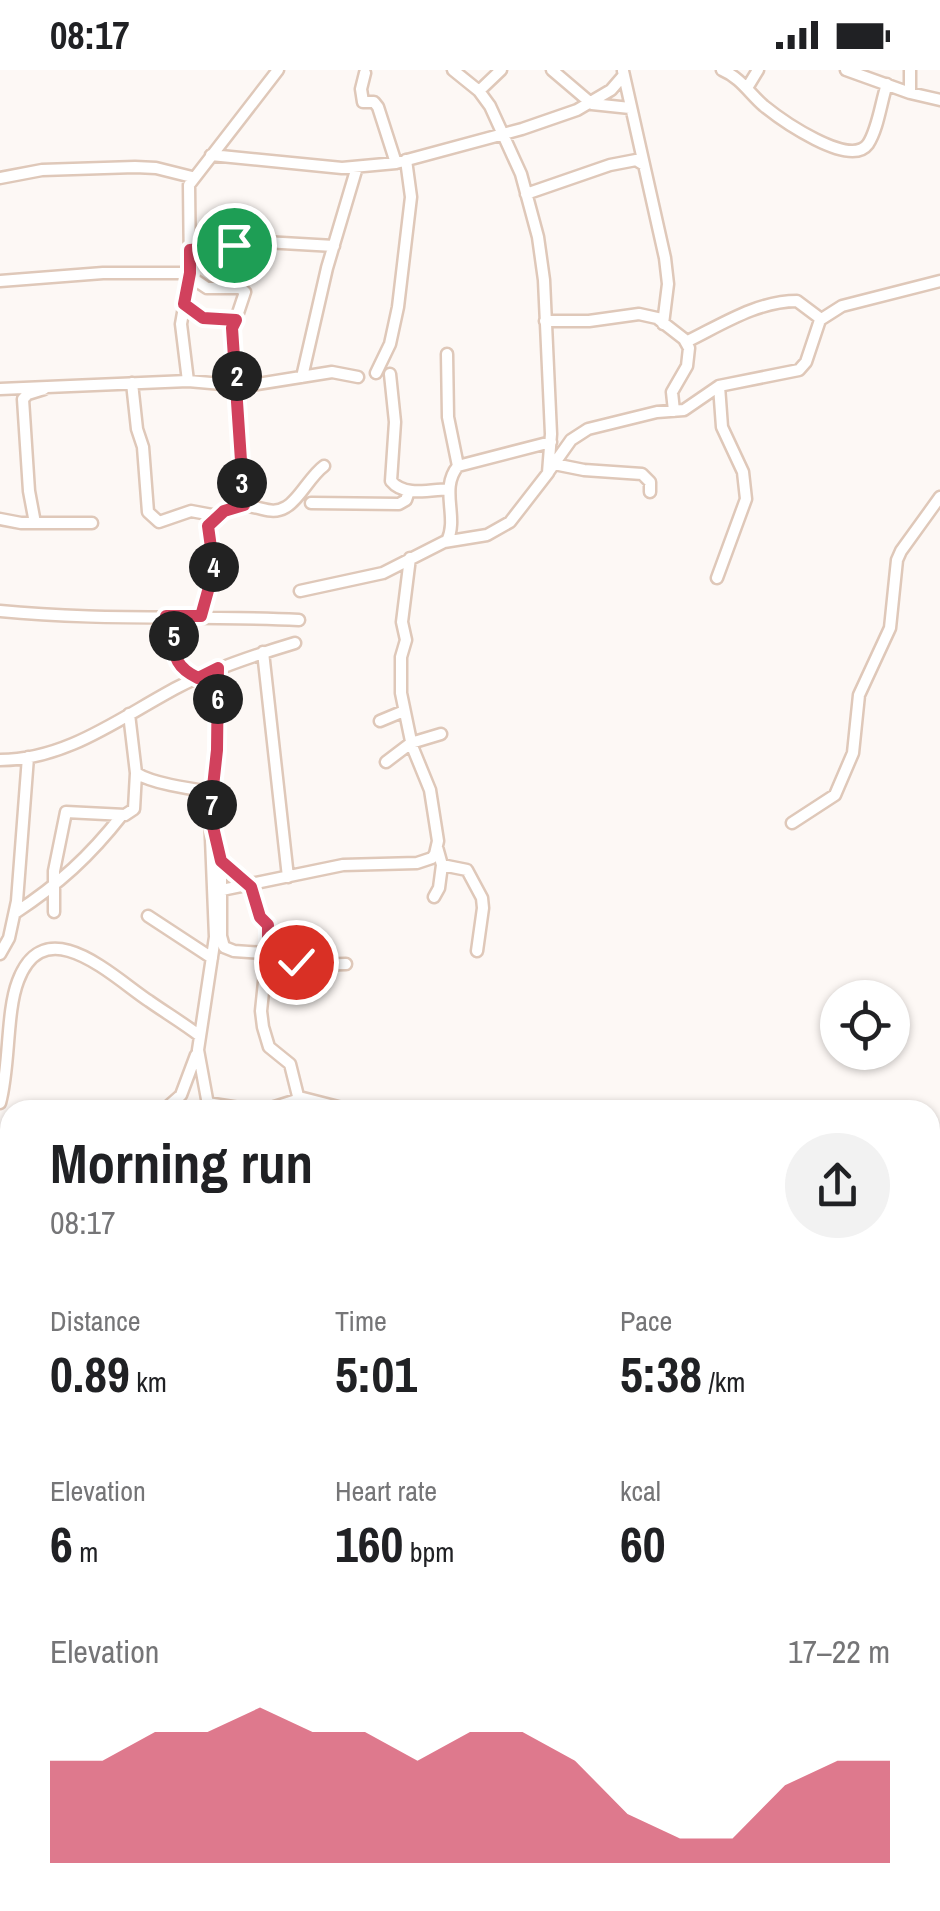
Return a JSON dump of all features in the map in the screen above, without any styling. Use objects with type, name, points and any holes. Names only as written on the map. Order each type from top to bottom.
[{"type":"street","points":[[188,381],[181,324],[189,275],[188,196],[192,177],[278,70]]},
{"type":"street","points":[[453,70],[479,91],[504,134],[526,194],[540,252],[551,468]]},
{"type":"street","points":[[479,91],[501,70]]},
{"type":"street","points":[[552,70],[592,104],[630,108]]},
{"type":"street","points":[[722,70],[802,132],[853,152],[869,143],[886,84]]},
{"type":"street","points":[[748,88],[758,70]]},
{"type":"street","points":[[846,70],[910,94],[940,100]]},
{"type":"street","points":[[910,70],[910,94]]},
{"type":"street","points":[[365,73],[363,102],[374,102],[378,107],[411,196],[398,307],[390,344],[376,374]]},
{"type":"street","points":[[211,154],[356,168],[401,162],[504,134],[592,104],[611,90],[623,73]]},
{"type":"street","points":[[623,73],[667,273],[663,324]]},
{"type":"street","points":[[526,194],[610,164],[636,160],[644,166]]},
{"type":"street","points":[[0,178],[42,170],[135,167],[192,177]]},
{"type":"street","points":[[302,377],[356,168]]},
{"type":"street","points":[[190,250],[265,242],[334,246]]},
{"type":"street","points":[[0,282],[102,273],[189,275],[212,290],[243,289],[243,304],[232,328],[244,505]]},
{"type":"street","points":[[300,592],[383,573],[447,541],[476,538],[503,527],[571,440],[588,429],[686,409],[719,386],[799,370],[806,362],[821,319],[842,306],[940,281]]},
{"type":"street","points":[[686,342],[759,306],[776,303],[797,301],[821,319]]},
{"type":"street","points":[[184,304],[203,318],[236,320]]},
{"type":"street","points":[[545,321],[590,321],[639,314],[657,318],[686,342],[690,359],[672,392],[674,410]]},
{"type":"street","points":[[447,354],[448,417],[458,466]]},
{"type":"street","points":[[0,388],[188,381],[236,386],[332,372],[358,377]]},
{"type":"street","points":[[390,374],[395,422],[391,481],[397,488],[409,491],[449,489]]},
{"type":"street","points":[[132,383],[145,461],[148,512],[159,522],[191,511],[218,516]]},
{"type":"street","points":[[35,522],[28,491],[23,399],[53,385]]},
{"type":"street","points":[[717,578],[746,499],[744,472],[722,427],[719,386]]},
{"type":"street","points":[[447,541],[452,520],[451,475],[458,466],[551,442]]},
{"type":"street","points":[[201,616],[214,569],[208,526],[218,516],[244,505],[271,510],[286,507],[324,466]]},
{"type":"street","points":[[551,468],[646,475],[650,492]]},
{"type":"street","points":[[312,503],[399,504],[406,500],[409,491]]},
{"type":"street","points":[[792,823],[837,791],[855,748],[859,695],[890,628],[900,551],[940,497]]},
{"type":"street","points":[[0,519],[92,523]]},
{"type":"street","points":[[410,558],[402,622],[406,640],[401,657],[404,711],[411,743],[430,790],[442,866],[434,897]]},
{"type":"street","points":[[0,612],[74,619],[201,616],[299,620]]},
{"type":"street","points":[[166,616],[174,630],[175,658],[180,668],[198,678]]},
{"type":"street","points":[[0,760],[28,757],[88,739],[218,668],[295,643]]},
{"type":"street","points":[[263,652],[288,877]]},
{"type":"street","points":[[173,1100],[186,1086],[198,1050],[215,937],[210,814],[218,668]]},
{"type":"street","points":[[380,721],[404,711]]},
{"type":"street","points":[[15,913],[52,889],[88,858],[122,816],[134,809],[136,773],[129,714]]},
{"type":"street","points":[[386,762],[411,743],[442,734]]},
{"type":"street","points":[[0,954],[15,913],[28,757]]},
{"type":"street","points":[[136,773],[154,784],[174,782],[213,792]]},
{"type":"street","points":[[54,912],[52,889],[66,812],[122,816]]},
{"type":"street","points":[[210,814],[221,861],[224,946],[234,951],[282,954],[306,965],[346,964]]},
{"type":"street","points":[[222,890],[343,865],[427,861],[437,847]]},
{"type":"street","points":[[221,861],[251,887],[260,917],[268,925],[260,1010],[269,1047],[290,1064],[300,1100],[318,1100]]},
{"type":"street","points":[[442,866],[467,870],[482,898],[476,951]]},
{"type":"street","points":[[148,916],[212,958]]},
{"type":"street","points":[[0,1100],[18,981],[36,952],[44,948],[101,963],[200,1036]]},
{"type":"street","points":[[198,1050],[207,1100]]},
{"type":"route","points":[[234,245],[190,250],[184,304],[203,318],[236,320],[232,328],[236,342],[244,505],[229,508],[208,526],[214,569],[201,616],[166,616],[174,630],[172,649],[180,668],[198,678],[218,668],[217,750],[210,814],[221,861],[251,887],[260,917],[268,925],[268,953],[282,954],[296,962]]}]
